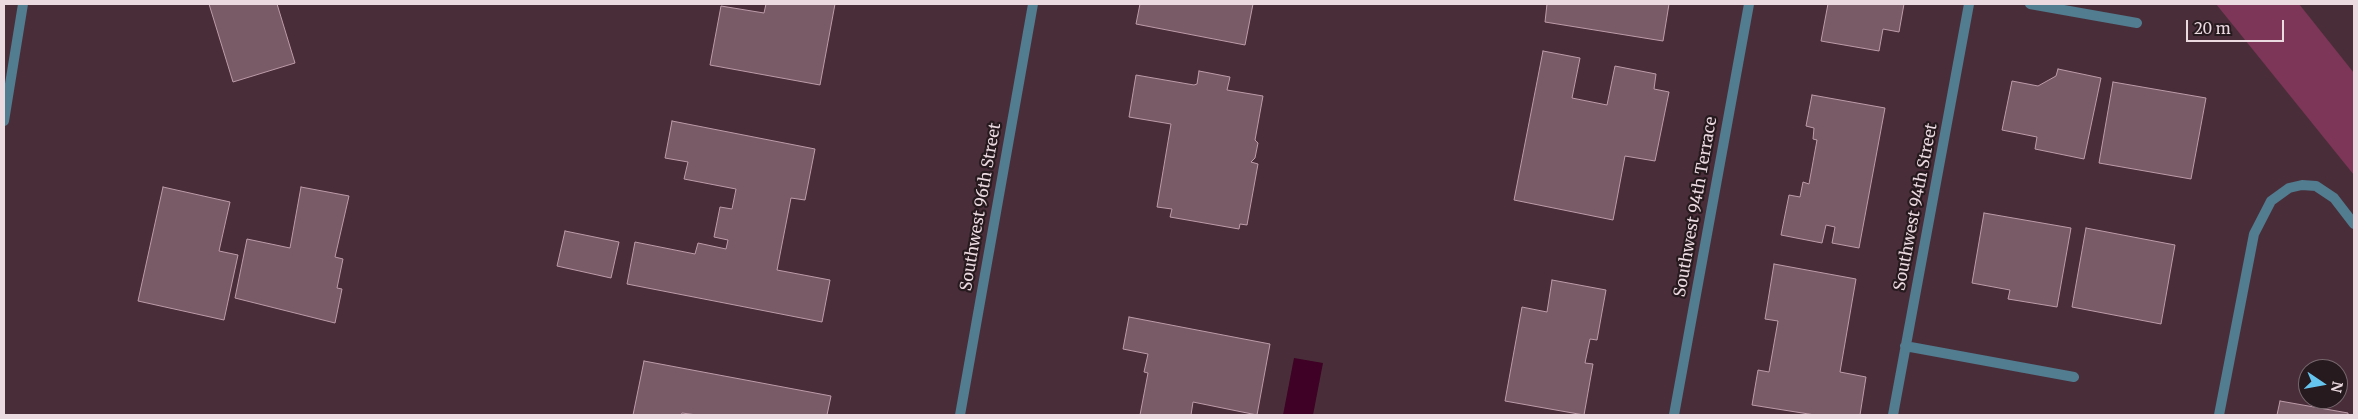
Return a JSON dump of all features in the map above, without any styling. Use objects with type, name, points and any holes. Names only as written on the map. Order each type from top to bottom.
[{"type":"street","points":[[4,121],[23,4]]},
{"type":"street","name":"Southwest 96th Street","points":[[960,415],[1033,4]]},
{"type":"street","name":"Southwest 94th Terrace","points":[[1674,415],[1748,4]]},
{"type":"street","name":"Southwest 94th Street","points":[[1893,415],[1969,4]]},
{"type":"street","points":[[2030,4],[2137,23]]},
{"type":"street","points":[[2219,415],[2254,234],[2271,201],[2289,188],[2302,184],[2316,186],[2334,198],[2354,224]]},
{"type":"street","points":[[1905,346],[2074,376]]},
{"type":"shaded area","points":[[2216,4],[2299,4],[2354,73],[2354,175]]},
{"type":"shaded area","points":[[1294,358],[1323,363],[1313,415],[1283,415]]},
{"type":"building","points":[[209,4],[277,4],[295,63],[233,82]]},
{"type":"building","points":[[766,4],[835,4],[820,85],[710,65],[721,6],[764,13]]},
{"type":"building","points":[[1140,4],[1253,4],[1245,45],[1136,24]]},
{"type":"building","points":[[1547,4],[1669,4],[1663,41],[1545,22]]},
{"type":"building","points":[[1828,4],[1904,4],[1899,32],[1883,29],[1879,51],[1821,41]]},
{"type":"building","points":[[1543,51],[1580,58],[1572,98],[1607,105],[1615,66],[1656,74],[1654,89],[1669,92],[1655,161],[1625,156],[1613,220],[1514,200]]},
{"type":"building","points":[[2058,69],[2101,78],[2084,159],[2035,149],[2037,137],[2002,130],[2012,81],[2038,86],[2056,76]]},
{"type":"building","points":[[1199,71],[1230,77],[1227,90],[1263,96],[1255,140],[1258,143],[1255,158],[1251,162],[1258,164],[1247,225],[1240,224],[1239,229],[1170,217],[1172,209],[1157,207],[1171,124],[1129,117],[1136,75],[1194,85],[1197,84]]},
{"type":"building","points":[[2113,82],[2206,98],[2191,179],[2099,163]]},
{"type":"building","points":[[1812,95],[1885,108],[1859,248],[1832,243],[1835,227],[1826,225],[1822,243],[1781,235],[1789,195],[1800,197],[1803,182],[1809,184],[1817,140],[1813,139],[1814,128],[1806,126]]},
{"type":"building","points":[[672,121],[815,149],[805,200],[791,198],[777,270],[830,280],[822,322],[627,284],[635,242],[695,254],[698,243],[726,249],[728,240],[714,237],[720,207],[732,209],[736,189],[684,179],[688,162],[665,158]]},
{"type":"building","points":[[163,187],[230,202],[219,251],[238,255],[224,320],[138,301]]},
{"type":"building","points":[[301,187],[349,196],[335,257],[343,259],[337,288],[342,289],[335,323],[235,298],[247,239],[290,248]]},
{"type":"building","points":[[1984,213],[2071,228],[2057,307],[2008,299],[2010,290],[1972,283]]},
{"type":"building","points":[[2086,228],[2175,245],[2161,324],[2072,307]]},
{"type":"building","points":[[565,231],[619,242],[611,278],[557,266]]},
{"type":"building","points":[[1774,264],[1856,279],[1840,372],[1866,377],[1860,415],[1815,415],[1752,405],[1758,370],[1769,372],[1778,321],[1765,319]]},
{"type":"building","points":[[1552,280],[1606,290],[1597,340],[1590,339],[1585,363],[1593,364],[1584,415],[1505,401],[1522,307],[1547,312]]},
{"type":"building","points":[[1129,317],[1270,344],[1257,415],[1193,402],[1191,415],[1140,415],[1148,373],[1144,372],[1148,354],[1123,349]]},
{"type":"building","points":[[644,361],[831,396],[827,415],[697,415],[682,413],[681,415],[633,415]]},
{"type":"building","points":[[2280,401],[2298,404],[2298,409],[2325,409],[2348,413],[2348,415],[2277,415]]}]
